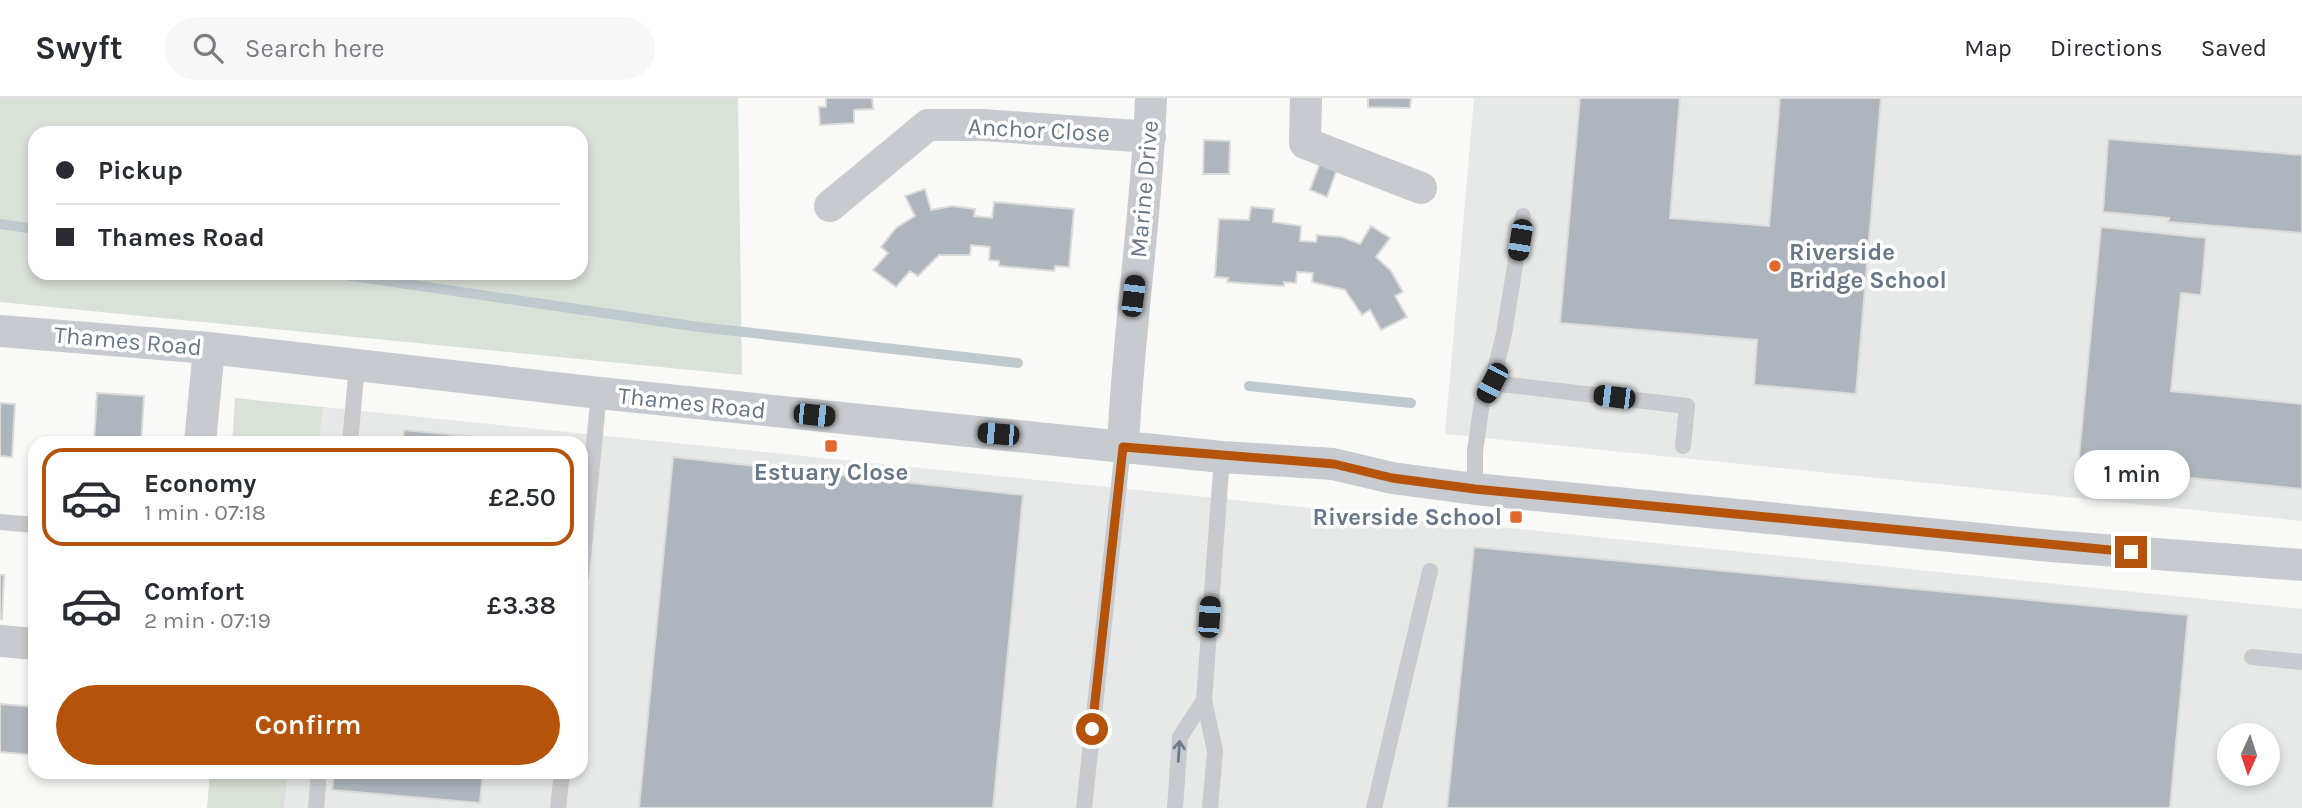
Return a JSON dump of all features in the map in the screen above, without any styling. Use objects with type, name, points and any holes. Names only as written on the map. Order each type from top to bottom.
[{"type":"street","name":"Marine Drive","points":[[1123,447],[1128,342],[1150,137],[1151,98]]},
{"type":"street","points":[[1306,98],[1305,143],[1420,188]]},
{"type":"street","name":"Anchor Close","points":[[831,206],[926,112],[983,125],[1150,137]]},
{"type":"street","name":"Thames Road","points":[[0,331],[209,348],[600,393],[1222,457],[1334,464],[1392,478],[1475,489],[2051,546],[2302,565]]},
{"type":"street","points":[[201,436],[209,348]]},
{"type":"street","points":[[0,641],[28,643]]},
{"type":"lane","points":[[1475,489],[1475,451],[1482,402],[1492,383],[1504,334],[1523,216]]},
{"type":"lane","points":[[351,436],[358,365]]},
{"type":"lane","points":[[1492,383],[1687,406],[1684,446]]},
{"type":"lane","points":[[588,509],[600,393]]},
{"type":"lane","points":[[1084,808],[1123,447]]},
{"type":"lane","points":[[1210,808],[1215,751],[1203,700],[1222,457]]},
{"type":"lane","points":[[0,522],[28,524]]},
{"type":"lane","points":[[1374,808],[1430,570]]},
{"type":"lane","points":[[2252,657],[2302,662]]},
{"type":"lane","points":[[1175,808],[1180,737],[1203,700]]},
{"type":"lane","points":[[316,808],[318,779]]},
{"type":"lane","points":[[558,808],[561,779]]},
{"type":"shaded area","points":[[0,98],[738,98],[742,375],[0,302]]},
{"type":"shaded area","name":"Riverside Bridge School","points":[[1474,98],[2302,98],[2302,521],[1445,434]]},
{"type":"shaded area","points":[[235,398],[323,407],[320,436],[232,436]]},
{"type":"shaded area","points":[[323,407],[2302,609],[2302,808],[284,808],[287,779],[588,779],[588,436],[320,436]]},
{"type":"shaded area","points":[[209,779],[287,779],[284,808],[207,808]]},
{"type":"building","points":[[826,98],[872,98],[873,109],[854,110],[854,123],[820,125],[819,107],[826,107]]},
{"type":"building","points":[[1368,98],[1411,98],[1410,108],[1368,107]]},
{"type":"building","points":[[1580,98],[1680,98],[1670,218],[1769,226],[1780,98],[1881,98],[1856,394],[1754,385],[1757,340],[1560,323]]},
{"type":"building","points":[[2108,139],[2302,155],[2302,233],[2168,222],[2169,218],[2103,212]]},
{"type":"building","points":[[1204,140],[1230,141],[1229,174],[1203,174]]},
{"type":"building","points":[[1320,163],[1337,169],[1327,197],[1310,190]]},
{"type":"building","points":[[925,189],[931,210],[952,206],[975,209],[974,216],[992,218],[994,202],[1074,209],[1069,267],[1055,266],[1054,271],[999,266],[999,261],[989,260],[990,247],[971,245],[970,255],[939,255],[918,276],[910,271],[896,287],[873,270],[888,253],[881,247],[896,228],[915,216],[905,196]]},
{"type":"building","points":[[1251,207],[1274,209],[1273,222],[1301,226],[1300,241],[1316,242],[1317,235],[1342,237],[1360,244],[1371,226],[1390,238],[1376,257],[1391,271],[1403,292],[1395,296],[1407,317],[1381,330],[1370,310],[1362,315],[1345,290],[1312,282],[1313,273],[1297,272],[1296,283],[1284,282],[1284,286],[1227,282],[1228,278],[1215,277],[1219,219],[1249,220]]},
{"type":"building","points":[[2101,227],[2206,238],[2201,295],[2181,293],[2171,391],[2302,404],[2302,489],[2078,467]]},
{"type":"building","points":[[97,393],[144,396],[141,436],[94,436]]},
{"type":"building","points":[[0,403],[15,404],[12,457],[0,456]]},
{"type":"building","points":[[404,430],[465,436],[403,436]]},
{"type":"building","points":[[673,457],[1023,495],[993,808],[639,808]]},
{"type":"building","points":[[1474,547],[2188,615],[2170,808],[1447,808]]},
{"type":"building","points":[[0,575],[4,575],[2,619],[0,619]]},
{"type":"building","points":[[0,704],[28,706],[28,754],[0,752]]},
{"type":"building","points":[[333,779],[482,779],[480,803],[332,790]]},
{"type":"waterway","points":[[0,224],[28,228]]},
{"type":"waterway","points":[[380,280],[699,327],[1018,363]]},
{"type":"waterway","points":[[1249,386],[1411,403]]},
{"type":"place","name":"Riverside Bridge School","points":[[1775,266]]},
{"type":"place","name":"Estuary Close","points":[[831,446]]},
{"type":"place","name":"Riverside School","points":[[1516,517]]},
{"type":"route","points":[[1092,729],[1123,447],[1334,464],[1392,478],[1475,489],[2131,552]]}]
